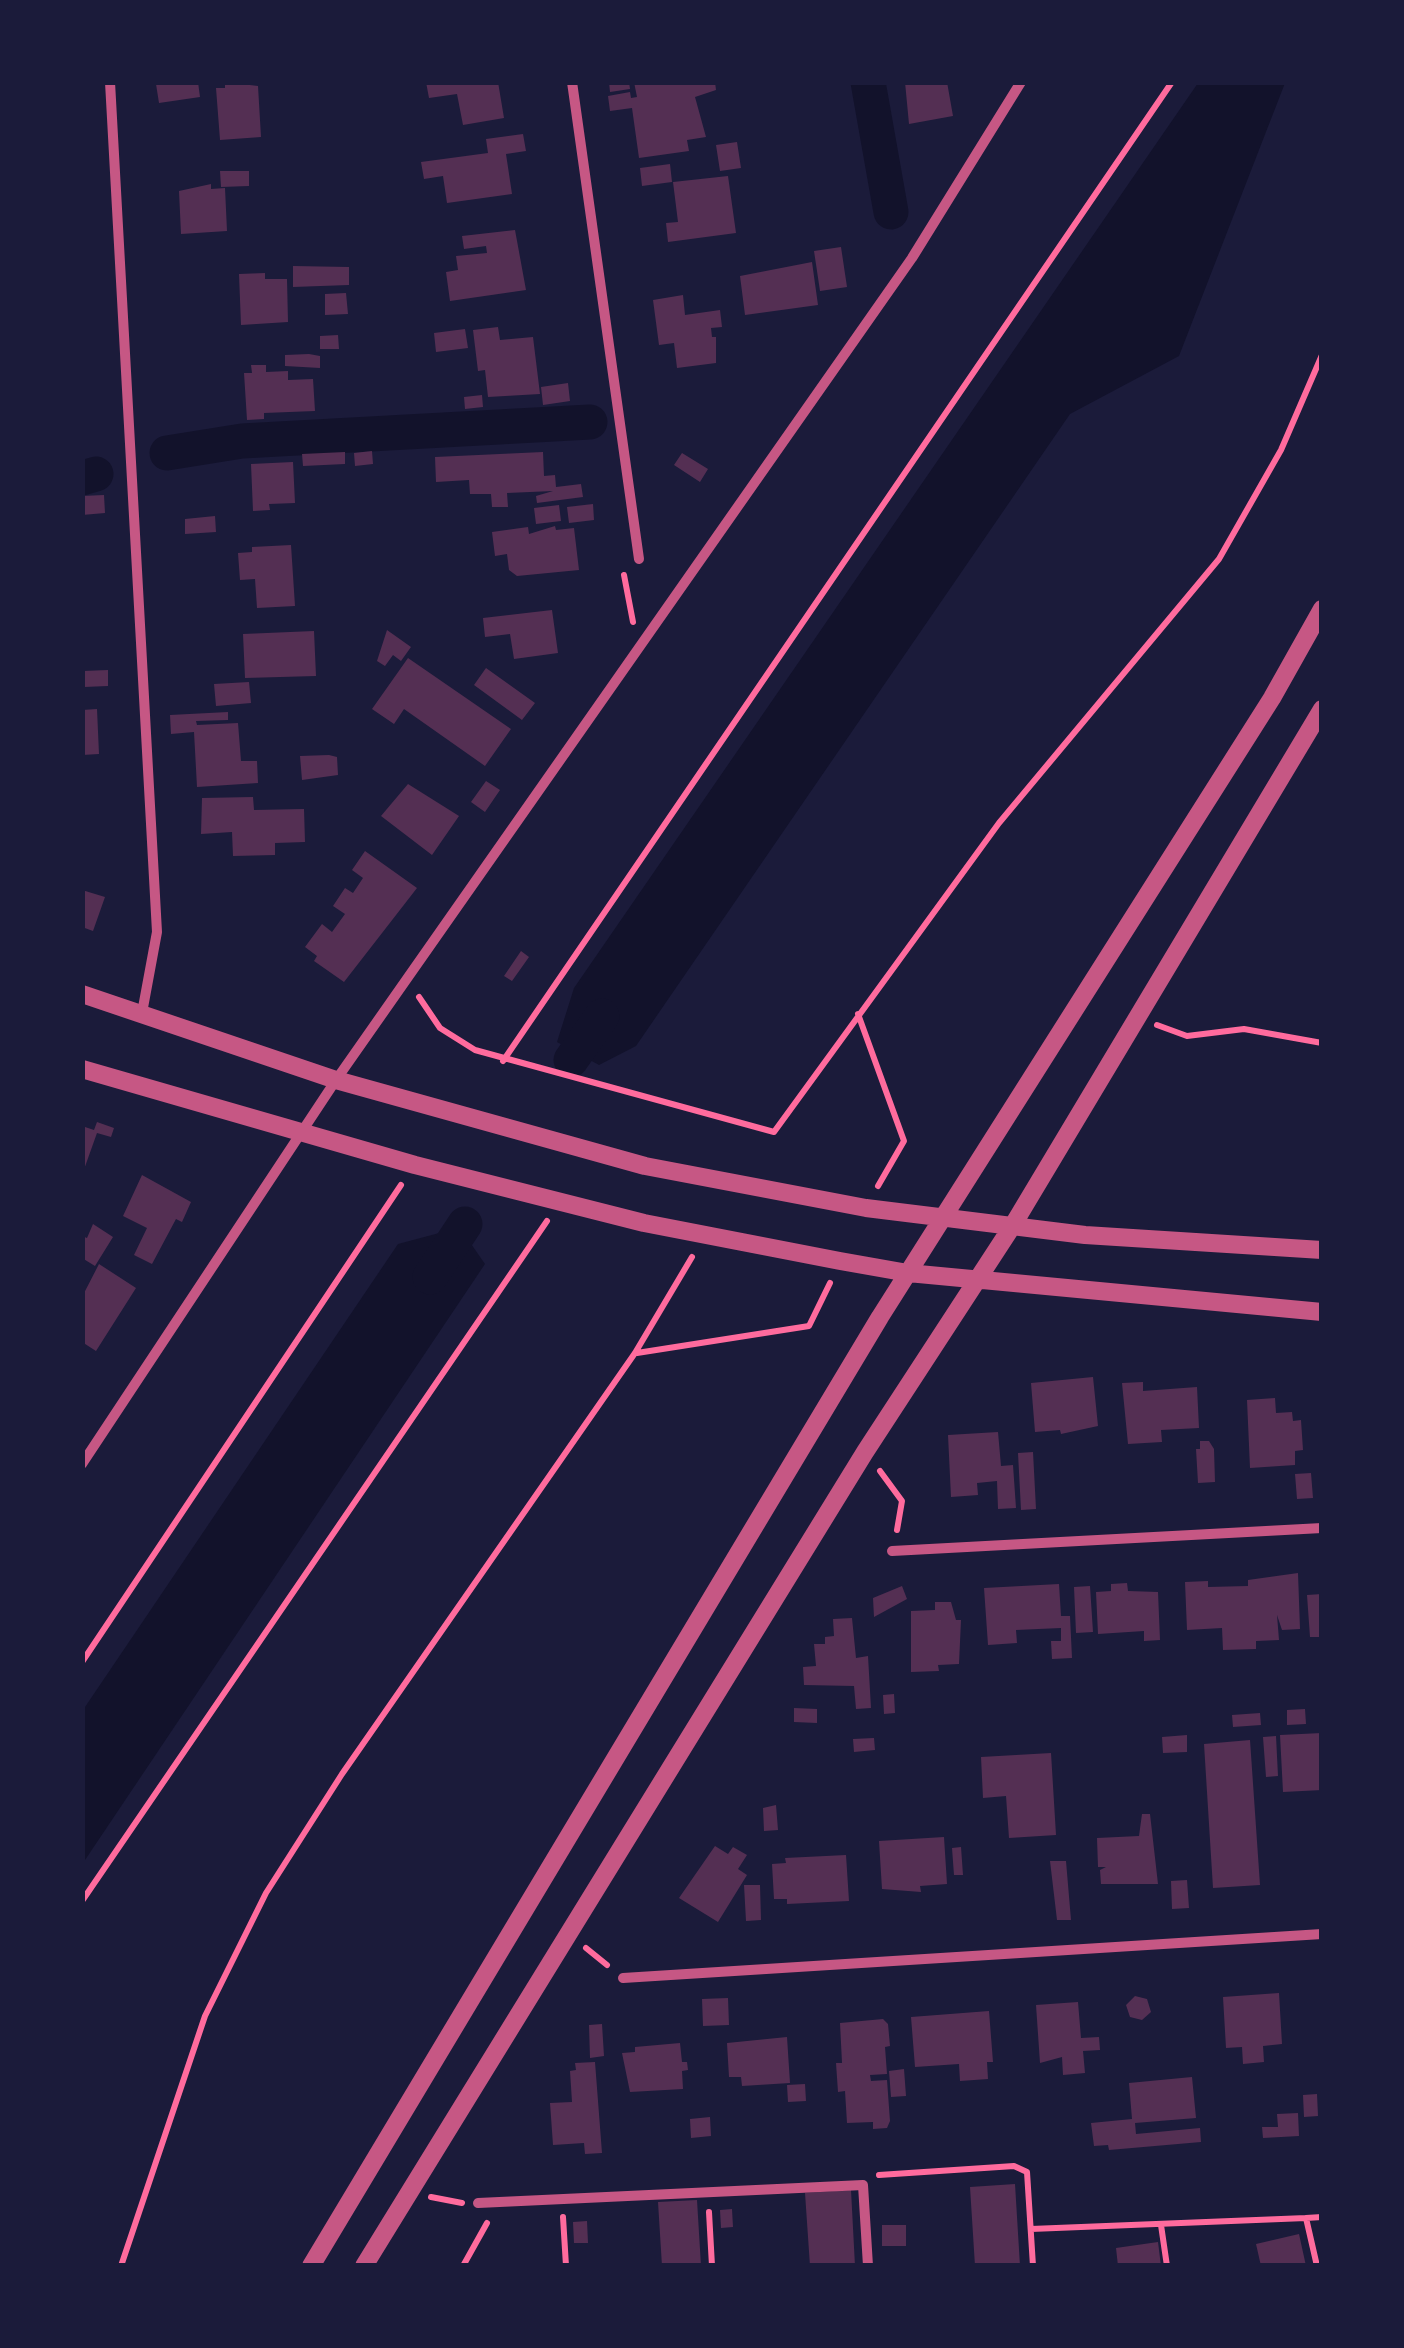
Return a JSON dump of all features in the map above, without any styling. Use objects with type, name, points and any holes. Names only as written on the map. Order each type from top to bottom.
[{"type":"street","points":[[110,82],[158,932],[142,1014]]},
{"type":"street","points":[[572,82],[639,560]]},
{"type":"street","points":[[82,1464],[336,1080],[912,258],[1021,82]]},
{"type":"street","points":[[311,2266],[908,1273],[1272,698],[1322,608]]},
{"type":"street","points":[[364,2266],[865,1452],[1013,1225],[1322,709]]},
{"type":"street","points":[[82,994],[336,1080],[645,1166],[866,1208],[1085,1235],[1322,1250]]},
{"type":"street","points":[[82,1069],[415,1165],[705,1235],[908,1273],[1322,1312]]},
{"type":"street","points":[[892,1551],[1322,1528]]},
{"type":"street","points":[[623,1978],[1322,1934]]},
{"type":"street","points":[[478,2203],[863,2185],[868,2266]]},
{"type":"path","points":[[503,1061],[1172,82]]},
{"type":"path","points":[[406,979],[440,1028],[475,1050],[503,1061],[774,1132],[999,823],[1220,559],[1281,450],[1322,355]]},
{"type":"path","points":[[638,644],[622,564],[639,560]]},
{"type":"path","points":[[1137,1018],[1187,1036],[1244,1029],[1322,1043]]},
{"type":"path","points":[[82,1662],[415,1165]]},
{"type":"path","points":[[82,1901],[562,1200]]},
{"type":"path","points":[[120,2266],[205,2016],[266,1893],[342,1774],[635,1353],[705,1235]]},
{"type":"path","points":[[865,1452],[902,1501],[892,1551]]},
{"type":"path","points":[[568,1933],[623,1978]]},
{"type":"path","points":[[863,2185],[867,2176],[1014,2166],[1028,2172],[1033,2266]]},
{"type":"path","points":[[411,2189],[447,2204],[478,2203]]},
{"type":"path","points":[[708,2192],[712,2266]]},
{"type":"path","points":[[562,2198],[566,2266]]},
{"type":"path","points":[[463,2266],[498,2202]]},
{"type":"path","points":[[1031,2228],[1322,2217]]},
{"type":"path","points":[[1306,2218],[1317,2266]]},
{"type":"path","points":[[1161,2225],[1167,2266]]},
{"type":"shaded area","points":[[1198,83],[1285,83],[1179,356],[1070,414],[636,1046],[599,1065],[557,1042],[574,988]]},
{"type":"shaded area","points":[[443,1232],[469,1241],[485,1264],[83,1863],[83,1710],[398,1244]]},
{"type":"building","points":[[198,82],[200,97],[159,103],[156,84]]},
{"type":"building","points":[[225,82],[258,86],[261,137],[220,140],[216,88],[225,88]]},
{"type":"building","points":[[426,82],[498,82],[504,118],[463,125],[457,94],[429,98]]},
{"type":"building","points":[[609,82],[629,82],[630,89],[610,92]]},
{"type":"building","points":[[634,82],[715,82],[716,90],[695,97],[706,137],[687,140],[689,151],[639,158],[632,108],[610,111],[608,96],[630,92],[631,98],[637,97]]},
{"type":"building","points":[[905,82],[947,82],[953,116],[909,124]]},
{"type":"building","points":[[523,134],[526,151],[506,154],[512,194],[447,203],[443,176],[424,179],[421,162],[488,153],[486,139]]},
{"type":"building","points":[[737,142],[741,168],[720,171],[716,145]]},
{"type":"building","points":[[670,164],[672,182],[642,186],[640,168]]},
{"type":"building","points":[[220,171],[249,171],[249,186],[221,187]]},
{"type":"building","points":[[728,176],[736,233],[668,242],[666,223],[678,222],[673,182]]},
{"type":"building","points":[[211,184],[211,189],[225,188],[227,231],[181,234],[179,191]]},
{"type":"building","points":[[515,230],[526,290],[450,301],[446,272],[458,270],[456,256],[487,253],[486,246],[464,249],[462,236]]},
{"type":"building","points":[[841,247],[847,287],[820,291],[814,251]]},
{"type":"building","points":[[812,262],[818,305],[745,315],[740,276]]},
{"type":"building","points":[[293,266],[349,267],[349,285],[293,287]]},
{"type":"building","points":[[265,273],[265,279],[287,279],[288,322],[241,325],[239,274]]},
{"type":"building","points":[[346,293],[348,314],[325,315],[325,294]]},
{"type":"building","points":[[683,295],[685,315],[720,310],[722,327],[711,328],[712,337],[716,337],[716,363],[677,368],[674,343],[659,345],[653,300]]},
{"type":"building","points":[[498,327],[500,340],[533,337],[540,394],[488,397],[485,370],[478,371],[473,330]]},
{"type":"building","points":[[465,329],[468,348],[436,352],[434,333]]},
{"type":"building","points":[[338,335],[339,349],[320,349],[320,336]]},
{"type":"building","points":[[285,355],[320,356],[320,368],[285,366]]},
{"type":"building","points":[[251,365],[266,365],[266,372],[288,371],[288,380],[313,379],[315,411],[264,413],[264,419],[247,420],[244,373],[252,373]]},
{"type":"building","points":[[568,383],[570,401],[543,405],[541,387]]},
{"type":"building","points":[[482,395],[483,407],[465,409],[464,397]]},
{"type":"building","points":[[372,451],[373,464],[355,466],[354,453]]},
{"type":"building","points":[[345,452],[345,464],[303,466],[302,454]]},
{"type":"building","points":[[543,452],[544,476],[555,475],[556,487],[581,484],[583,497],[537,503],[536,496],[553,491],[507,493],[508,507],[492,507],[491,494],[470,494],[469,480],[436,482],[435,457]]},
{"type":"building","points":[[682,453],[708,469],[700,482],[674,465]]},
{"type":"building","points":[[293,462],[295,503],[269,504],[270,510],[253,511],[251,464]]},
{"type":"building","points":[[104,495],[105,513],[82,515],[82,496]]},
{"type":"building","points":[[593,504],[594,520],[569,523],[567,507]]},
{"type":"building","points":[[559,505],[561,521],[536,524],[534,508]]},
{"type":"building","points":[[215,516],[216,532],[185,534],[185,519]]},
{"type":"building","points":[[555,526],[556,530],[574,528],[579,570],[517,576],[509,570],[507,554],[495,556],[492,532],[528,527],[529,534]]},
{"type":"building","points":[[291,545],[295,606],[257,608],[255,579],[240,580],[238,553],[252,552],[252,547]]},
{"type":"building","points":[[552,610],[558,653],[514,659],[510,634],[485,637],[483,618]]},
{"type":"building","points":[[387,630],[411,647],[401,661],[393,655],[385,666],[377,661]]},
{"type":"building","points":[[314,631],[316,676],[245,678],[243,634]]},
{"type":"building","points":[[408,658],[511,729],[485,766],[404,709],[394,724],[372,709]]},
{"type":"building","points":[[486,668],[535,703],[522,720],[474,685]]},
{"type":"building","points":[[108,670],[108,686],[84,687],[83,671]]},
{"type":"building","points":[[249,682],[251,703],[216,706],[214,684]]},
{"type":"building","points":[[97,709],[99,754],[82,755],[82,710]]},
{"type":"building","points":[[228,712],[228,720],[196,721],[197,725],[238,723],[241,761],[257,761],[258,783],[197,787],[194,732],[171,734],[170,715]]},
{"type":"building","points":[[300,756],[337,757],[338,775],[302,780]]},
{"type":"building","points":[[486,781],[500,790],[485,812],[471,802]]},
{"type":"building","points":[[408,784],[459,816],[432,855],[381,816]]},
{"type":"building","points":[[253,797],[254,810],[304,809],[305,842],[275,843],[275,855],[233,856],[232,832],[201,834],[202,798]]},
{"type":"building","points":[[365,851],[417,888],[344,982],[314,961],[317,956],[305,947],[322,924],[332,932],[345,914],[333,906],[345,888],[353,893],[363,878],[352,870]]},
{"type":"building","points":[[82,890],[105,897],[93,931],[82,927]]},
{"type":"building","points":[[521,951],[529,957],[512,981],[504,976]]},
{"type":"building","points":[[97,1122],[114,1128],[111,1137],[97,1133],[82,1175],[82,1126],[94,1130]]},
{"type":"building","points":[[142,1175],[191,1202],[182,1222],[176,1219],[152,1264],[134,1255],[147,1228],[123,1216]]},
{"type":"building","points":[[93,1224],[113,1237],[95,1266],[82,1258],[82,1236],[87,1238]]},
{"type":"building","points":[[99,1264],[136,1288],[96,1351],[82,1342],[82,1297]]},
{"type":"building","points":[[1093,1377],[1098,1426],[1061,1434],[1060,1430],[1035,1432],[1031,1383]]},
{"type":"building","points":[[1143,1382],[1143,1391],[1197,1387],[1199,1428],[1161,1430],[1162,1442],[1128,1444],[1122,1383]]},
{"type":"building","points":[[1275,1398],[1276,1413],[1292,1412],[1293,1421],[1301,1420],[1303,1450],[1295,1451],[1295,1465],[1250,1468],[1247,1400]]},
{"type":"building","points":[[998,1432],[1001,1466],[1013,1465],[1016,1508],[998,1509],[997,1481],[977,1483],[978,1495],[951,1497],[948,1435]]},
{"type":"building","points":[[1200,1441],[1209,1441],[1214,1449],[1215,1482],[1198,1483],[1196,1449],[1200,1449]]},
{"type":"building","points":[[1033,1452],[1036,1509],[1021,1510],[1018,1453]]},
{"type":"building","points":[[1311,1473],[1313,1498],[1297,1499],[1295,1474]]},
{"type":"building","points":[[1298,1573],[1300,1629],[1282,1630],[1277,1615],[1279,1640],[1256,1641],[1256,1649],[1223,1650],[1222,1628],[1187,1630],[1185,1582],[1208,1581],[1208,1587],[1248,1586],[1248,1580]]},
{"type":"building","points":[[1127,1583],[1128,1591],[1158,1592],[1160,1640],[1144,1641],[1144,1631],[1098,1634],[1096,1592],[1111,1591],[1111,1584]]},
{"type":"building","points":[[1059,1584],[1061,1616],[1070,1616],[1072,1658],[1052,1659],[1051,1641],[1061,1641],[1061,1628],[1016,1630],[1017,1643],[988,1645],[984,1588]]},
{"type":"building","points":[[902,1586],[907,1599],[874,1617],[873,1598]]},
{"type":"building","points":[[1090,1586],[1093,1632],[1076,1633],[1074,1587]]},
{"type":"building","points":[[1322,1594],[1322,1637],[1310,1637],[1307,1595]]},
{"type":"building","points":[[935,1602],[951,1602],[956,1620],[961,1620],[959,1664],[938,1665],[939,1671],[911,1672],[911,1611],[935,1610]]},
{"type":"building","points":[[852,1618],[856,1658],[868,1656],[871,1708],[856,1709],[854,1686],[804,1685],[803,1667],[816,1666],[814,1644],[825,1644],[825,1637],[834,1636],[833,1619]]},
{"type":"building","points":[[894,1694],[895,1713],[884,1714],[883,1695]]},
{"type":"building","points":[[794,1708],[817,1709],[817,1723],[794,1722]]},
{"type":"building","points":[[1305,1709],[1306,1724],[1287,1725],[1287,1710]]},
{"type":"building","points":[[1260,1713],[1261,1725],[1233,1727],[1232,1715]]},
{"type":"building","points":[[1322,1733],[1322,1790],[1283,1792],[1280,1735]]},
{"type":"building","points":[[1187,1735],[1187,1752],[1163,1753],[1162,1737]]},
{"type":"building","points":[[1276,1736],[1278,1776],[1266,1777],[1263,1737]]},
{"type":"building","points":[[874,1738],[875,1750],[854,1752],[853,1739]]},
{"type":"building","points":[[1250,1740],[1260,1885],[1213,1888],[1204,1744]]},
{"type":"building","points":[[1051,1753],[1056,1835],[1009,1838],[1006,1796],[983,1798],[981,1757]]},
{"type":"building","points":[[776,1805],[778,1830],[764,1831],[763,1808]]},
{"type":"building","points":[[1142,1814],[1150,1814],[1158,1884],[1101,1884],[1100,1870],[1106,1867],[1098,1867],[1097,1838],[1139,1836]]},
{"type":"building","points":[[944,1837],[947,1884],[920,1886],[921,1892],[882,1889],[879,1841]]},
{"type":"building","points":[[715,1846],[728,1854],[733,1847],[747,1855],[738,1869],[747,1875],[718,1922],[679,1898]]},
{"type":"building","points":[[961,1847],[963,1875],[954,1875],[952,1848]]},
{"type":"building","points":[[846,1855],[849,1901],[787,1904],[787,1899],[774,1899],[772,1864],[786,1863],[785,1858]]},
{"type":"building","points":[[1050,1861],[1066,1861],[1071,1920],[1057,1920]]},
{"type":"building","points":[[1187,1880],[1189,1908],[1172,1909],[1171,1881]]},
{"type":"building","points":[[744,1885],[760,1885],[761,1920],[746,1921]]},
{"type":"building","points":[[1279,1993],[1282,2044],[1263,2046],[1264,2062],[1243,2064],[1242,2047],[1226,2048],[1223,1997]]},
{"type":"building","points":[[1135,1996],[1147,1999],[1151,2012],[1142,2020],[1130,2017],[1126,2005]]},
{"type":"building","points":[[728,1998],[729,2025],[703,2026],[702,1999]]},
{"type":"building","points":[[1078,2002],[1081,2038],[1099,2037],[1100,2050],[1083,2051],[1085,2073],[1063,2075],[1062,2057],[1040,2063],[1036,2005]]},
{"type":"building","points":[[989,2011],[993,2062],[987,2062],[988,2079],[960,2081],[959,2064],[915,2067],[911,2017]]},
{"type":"building","points":[[883,2019],[888,2024],[890,2046],[885,2047],[887,2074],[870,2075],[871,2081],[887,2080],[890,2121],[887,2128],[873,2129],[873,2122],[847,2123],[845,2091],[838,2092],[836,2063],[842,2063],[840,2023]]},
{"type":"building","points":[[602,2024],[604,2056],[590,2058],[589,2025]]},
{"type":"building","points":[[787,2037],[790,2083],[742,2086],[741,2077],[729,2077],[727,2043]]},
{"type":"building","points":[[680,2043],[682,2062],[687,2062],[688,2070],[682,2071],[683,2089],[630,2092],[622,2053],[635,2052],[635,2047]]},
{"type":"building","points":[[595,2062],[602,2153],[585,2154],[584,2143],[553,2145],[550,2103],[572,2102],[570,2071],[576,2070],[575,2063]]},
{"type":"building","points":[[904,2069],[906,2096],[891,2097],[889,2071]]},
{"type":"building","points":[[1192,2077],[1196,2118],[1135,2123],[1136,2134],[1200,2128],[1201,2142],[1109,2150],[1108,2145],[1094,2146],[1091,2123],[1132,2119],[1129,2083]]},
{"type":"building","points":[[805,2084],[806,2101],[788,2102],[787,2085]]},
{"type":"building","points":[[1317,2094],[1318,2116],[1304,2117],[1303,2095]]},
{"type":"building","points":[[1298,2113],[1299,2136],[1263,2138],[1262,2127],[1278,2127],[1277,2114]]},
{"type":"building","points":[[710,2117],[711,2136],[691,2138],[690,2119]]},
{"type":"building","points":[[1015,2184],[1020,2266],[975,2266],[970,2187]]},
{"type":"building","points":[[851,2190],[855,2266],[810,2266],[805,2193]]},
{"type":"building","points":[[697,2200],[701,2266],[662,2266],[658,2202]]},
{"type":"building","points":[[732,2209],[733,2227],[721,2228],[720,2210]]},
{"type":"building","points":[[587,2221],[588,2243],[574,2243],[573,2222]]},
{"type":"building","points":[[882,2225],[906,2225],[906,2246],[882,2246]]},
{"type":"building","points":[[1299,2234],[1306,2266],[1261,2266],[1256,2244]]},
{"type":"building","points":[[1158,2242],[1161,2266],[1118,2266],[1116,2248]]},
{"type":"waterway","points":[[868,82],[891,212]]},
{"type":"waterway","points":[[167,453],[242,441],[590,422]]},
{"type":"waterway","points":[[82,478],[96,474]]},
{"type":"waterway","points":[[571,1060],[602,1016]]},
{"type":"waterway","points":[[430,1277],[465,1224]]}]
